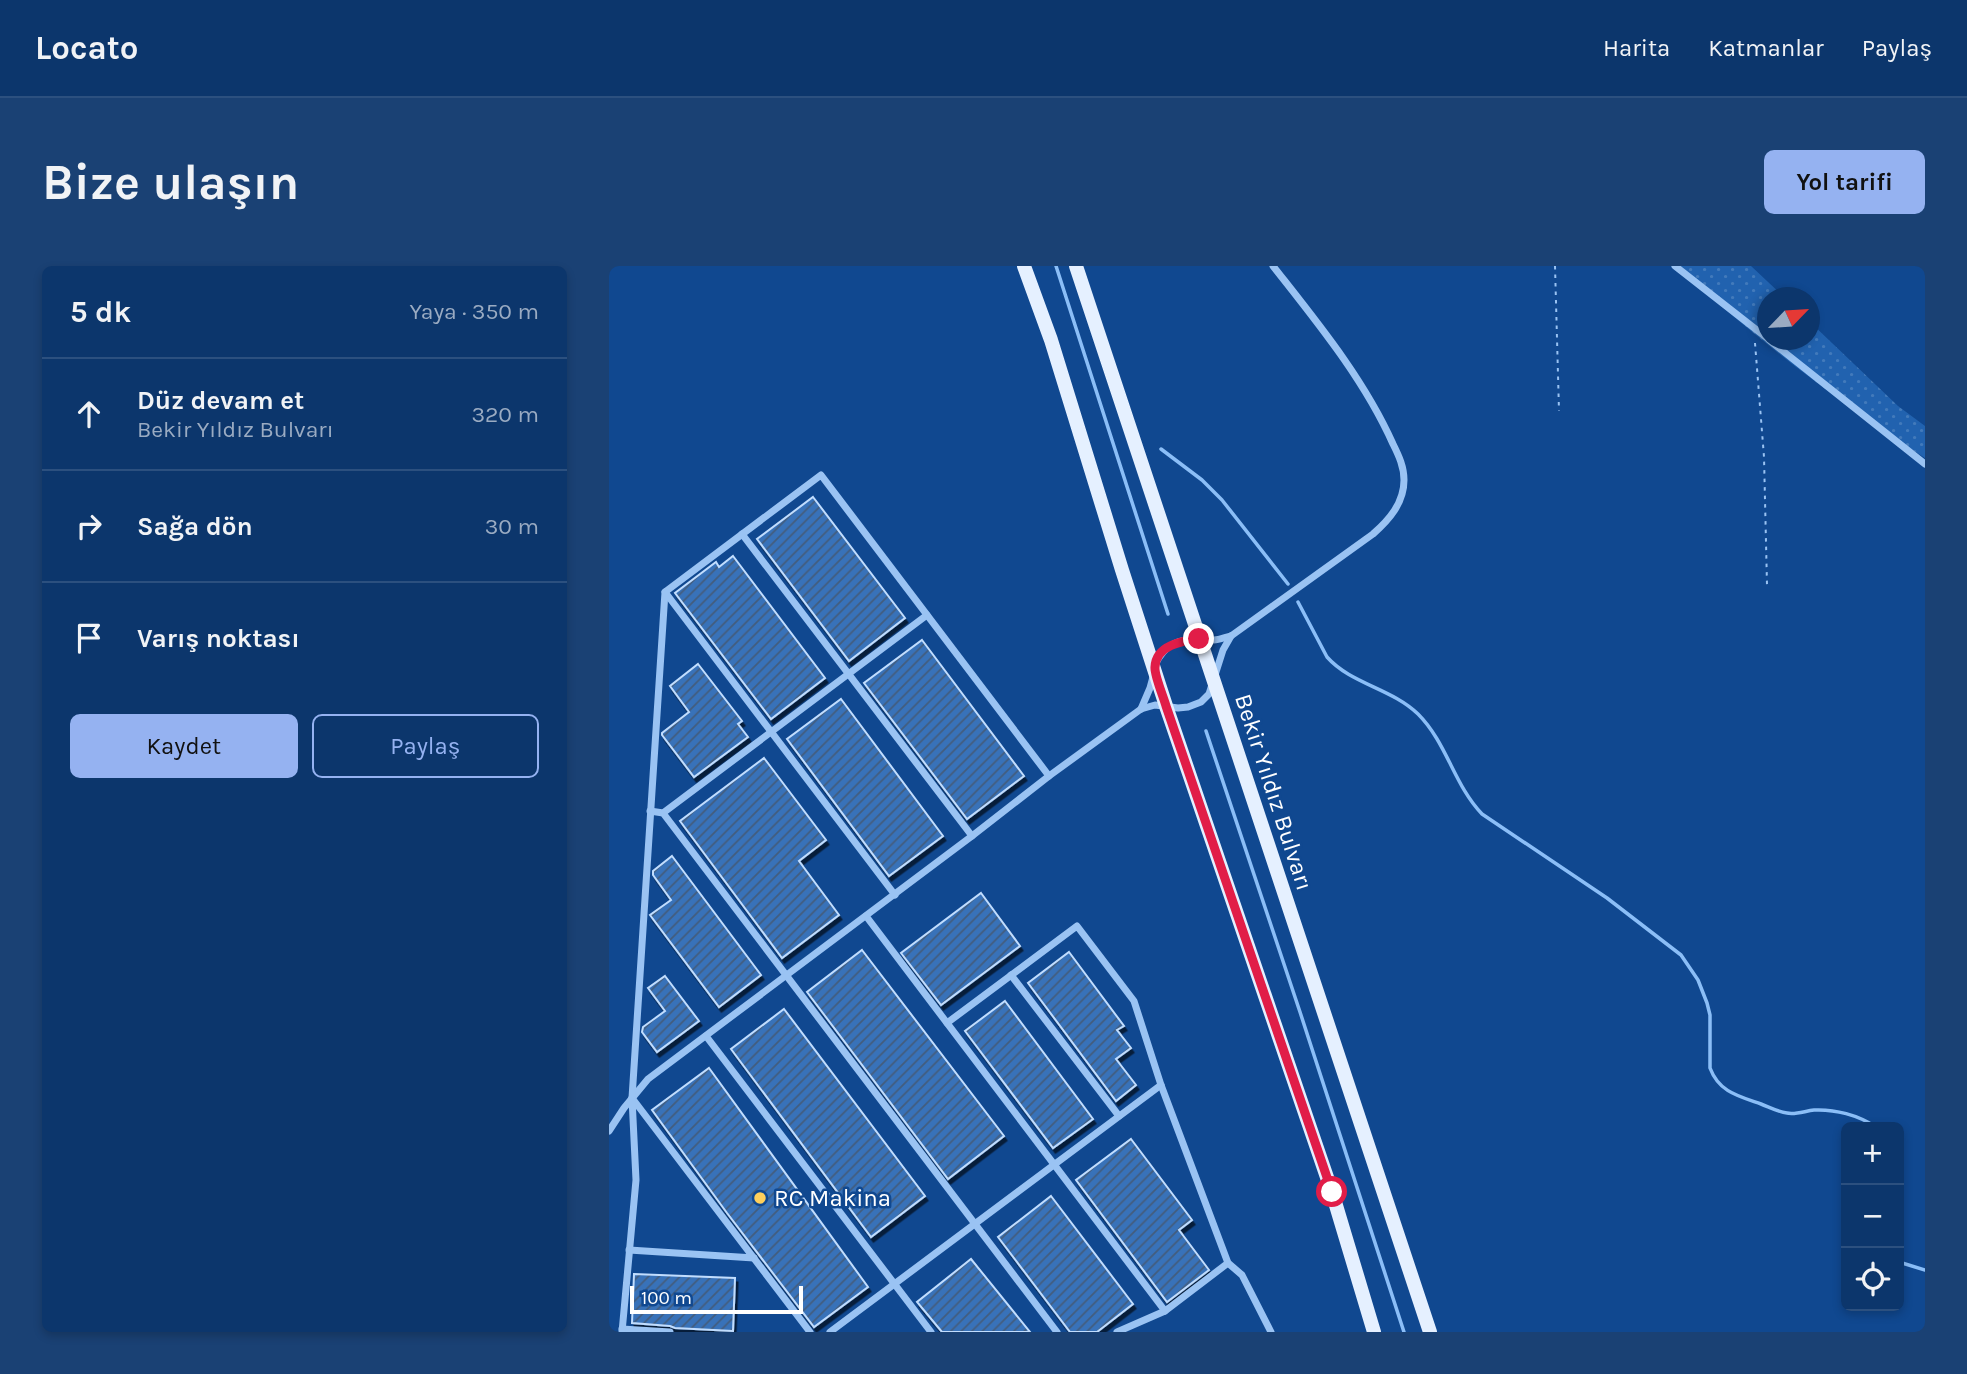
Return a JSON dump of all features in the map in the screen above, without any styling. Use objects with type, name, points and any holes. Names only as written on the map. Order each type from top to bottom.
[{"type":"main road","points":[[1024,266],[1051,340],[1166,706],[1332,1192],[1374,1332]]},
{"type":"main road","name":"Bekir Yıldız Bulvarı","points":[[1076,266],[1430,1332]]},
{"type":"street","points":[[1141,709],[1160,654],[1168,646],[1231,636],[1373,534],[1393,513],[1403,489],[1402,462],[1383,421],[1339,354],[1273,266]]},
{"type":"street","points":[[1675,266],[1757,331]]},
{"type":"street","points":[[1782,350],[1925,464]]},
{"type":"street","points":[[670,1332],[622,1330],[636,1180],[632,1098],[665,592],[821,475],[1049,776]]},
{"type":"street","points":[[743,534],[972,836]]},
{"type":"street","points":[[665,592],[895,895]]},
{"type":"street","points":[[663,813],[927,615]]},
{"type":"street","points":[[609,1131],[648,1079],[1141,709],[1155,705],[1188,707],[1201,702],[1209,694],[1223,650],[1231,636]]},
{"type":"street","points":[[650,811],[663,813],[1057,1332]]},
{"type":"street","points":[[866,916],[1165,1311]]},
{"type":"street","points":[[947,1023],[1077,926],[1134,1001],[1161,1085],[1228,1263],[1242,1275],[1271,1332]]},
{"type":"street","points":[[1011,975],[1119,1116]]},
{"type":"street","points":[[706,1036],[931,1332]]},
{"type":"street","points":[[830,1332],[1161,1085]]},
{"type":"street","points":[[632,1098],[810,1332]]},
{"type":"street","points":[[629,1250],[754,1258]]},
{"type":"street","points":[[1117,1332],[1165,1311],[1228,1263]]},
{"type":"path","points":[[1555,266],[1559,411]]},
{"type":"path","points":[[1753,328],[1764,457],[1766,585]]},
{"type":"shaded area","points":[[1676,266],[1751,266],[1773,287],[1757,287],[1757,336]]},
{"type":"shaded area","points":[[1820,332],[1898,406],[1925,426],[1925,458],[1860,414],[1775,350],[1820,350]]},
{"type":"building","points":[[813,497],[905,618],[849,661],[757,539]]},
{"type":"building","points":[[733,556],[825,678],[771,719],[675,593],[716,562],[719,567]]},
{"type":"building","points":[[922,640],[1024,776],[967,819],[864,683]]},
{"type":"building","points":[[698,664],[742,721],[738,724],[748,737],[694,777],[662,733],[689,712],[670,686]]},
{"type":"building","points":[[841,699],[943,836],[889,876],[787,739]]},
{"type":"building","points":[[764,758],[826,840],[799,861],[839,915],[782,958],[680,821]]},
{"type":"building","points":[[672,856],[761,975],[719,1007],[650,915],[671,900],[653,875],[653,871]]},
{"type":"building","points":[[981,893],[1020,946],[941,1005],[901,953]]},
{"type":"building","points":[[862,950],[1004,1136],[948,1179],[807,992]]},
{"type":"building","points":[[1069,952],[1124,1026],[1117,1030],[1131,1048],[1116,1059],[1136,1085],[1116,1101],[1028,983]]},
{"type":"building","points":[[665,976],[699,1021],[657,1052],[642,1032],[643,1027],[665,1011],[648,988]]},
{"type":"building","points":[[1005,1001],[1093,1119],[1053,1148],[965,1031]]},
{"type":"building","points":[[784,1009],[925,1196],[871,1237],[731,1049]]},
{"type":"building","name":"RC Makina","points":[[709,1068],[868,1287],[814,1327],[652,1110]]},
{"type":"building","points":[[1131,1139],[1192,1220],[1179,1230],[1209,1270],[1167,1302],[1076,1180]]},
{"type":"building","points":[[1051,1196],[1133,1304],[1097,1332],[1070,1332],[998,1237]]},
{"type":"building","points":[[971,1259],[1030,1332],[942,1332],[917,1302]]},
{"type":"building","points":[[634,1274],[735,1278],[733,1331],[632,1323]]},
{"type":"waterway","points":[[1056,266],[1168,614]]},
{"type":"waterway","points":[[1161,449],[1202,480],[1222,500],[1288,584]]},
{"type":"waterway","points":[[1298,602],[1327,657],[1348,674],[1407,705],[1428,725],[1464,790],[1482,814],[1607,898],[1681,955],[1698,980],[1707,1003],[1710,1015],[1710,1068],[1724,1088],[1780,1112],[1793,1114],[1822,1110],[1854,1116],[1867,1122]]},
{"type":"waterway","points":[[1206,731],[1404,1332]]},
{"type":"waterway","points":[[1904,1264],[1925,1270]]},
{"type":"place","name":"RC Makina","points":[[760,1198]]},
{"type":"route","points":[[1199,639],[1168,646],[1160,654],[1155,667],[1332,1192]]}]
